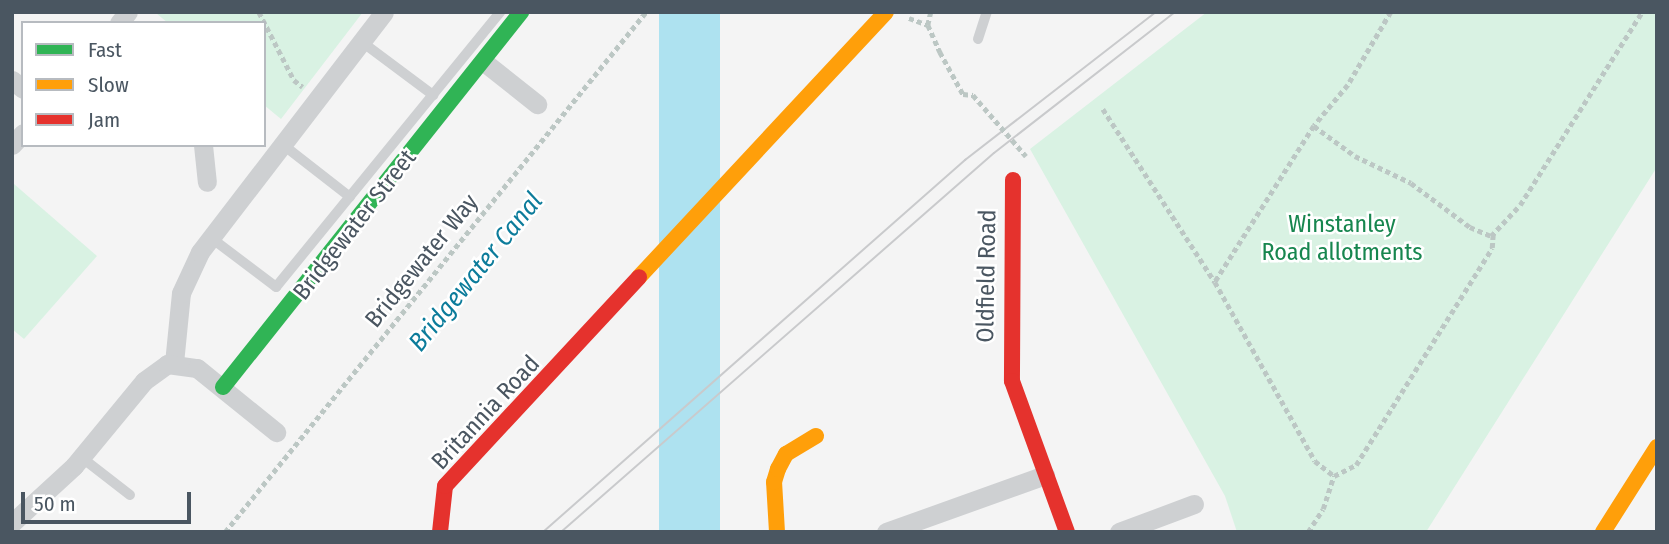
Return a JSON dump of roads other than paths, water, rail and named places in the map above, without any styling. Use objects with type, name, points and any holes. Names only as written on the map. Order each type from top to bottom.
[{"type":"street","points":[[174,363],[187,274],[210,236],[384,12]]},
{"type":"street","name":"Bridgewater Street","points":[[223,387],[484,62],[521,12]]},
{"type":"street","name":"Britannia Road","points":[[440,532],[445,486],[588,336],[886,12]]},
{"type":"street","points":[[484,62],[537,104]]},
{"type":"street","points":[[203,147],[207,182]]},
{"type":"street","name":"Oldfield Road","points":[[1013,180],[1006,338],[1012,381],[1067,532]]},
{"type":"street","points":[[12,523],[81,457],[144,381],[174,363],[197,368],[276,432]]},
{"type":"street","points":[[777,532],[774,482],[778,469],[786,454],[816,436]]},
{"type":"street","points":[[1603,532],[1657,447]]},
{"type":"street","points":[[886,532],[1045,475]]},
{"type":"street","points":[[1119,532],[1194,504]]},
{"type":"lane","points":[[210,236],[276,287],[500,12]]},
{"type":"lane","points":[[978,39],[987,12]]},
{"type":"lane","points":[[362,42],[433,95]]},
{"type":"lane","points":[[282,144],[350,197]]},
{"type":"lane","points":[[81,457],[130,495]]},
{"type":"water","points":[[659,12],[720,12],[720,532],[659,532]]},
{"type":"tram line","points":[[543,532],[965,160],[1156,12]]},
{"type":"tram line","points":[[561,532],[994,153],[1175,12]]},
{"type":"park label","name":"Winstanley Road allotments","points":[[1342,239]]},
{"type":"water label","name":"Bridgewater Canal","points":[[476,272]]}]
